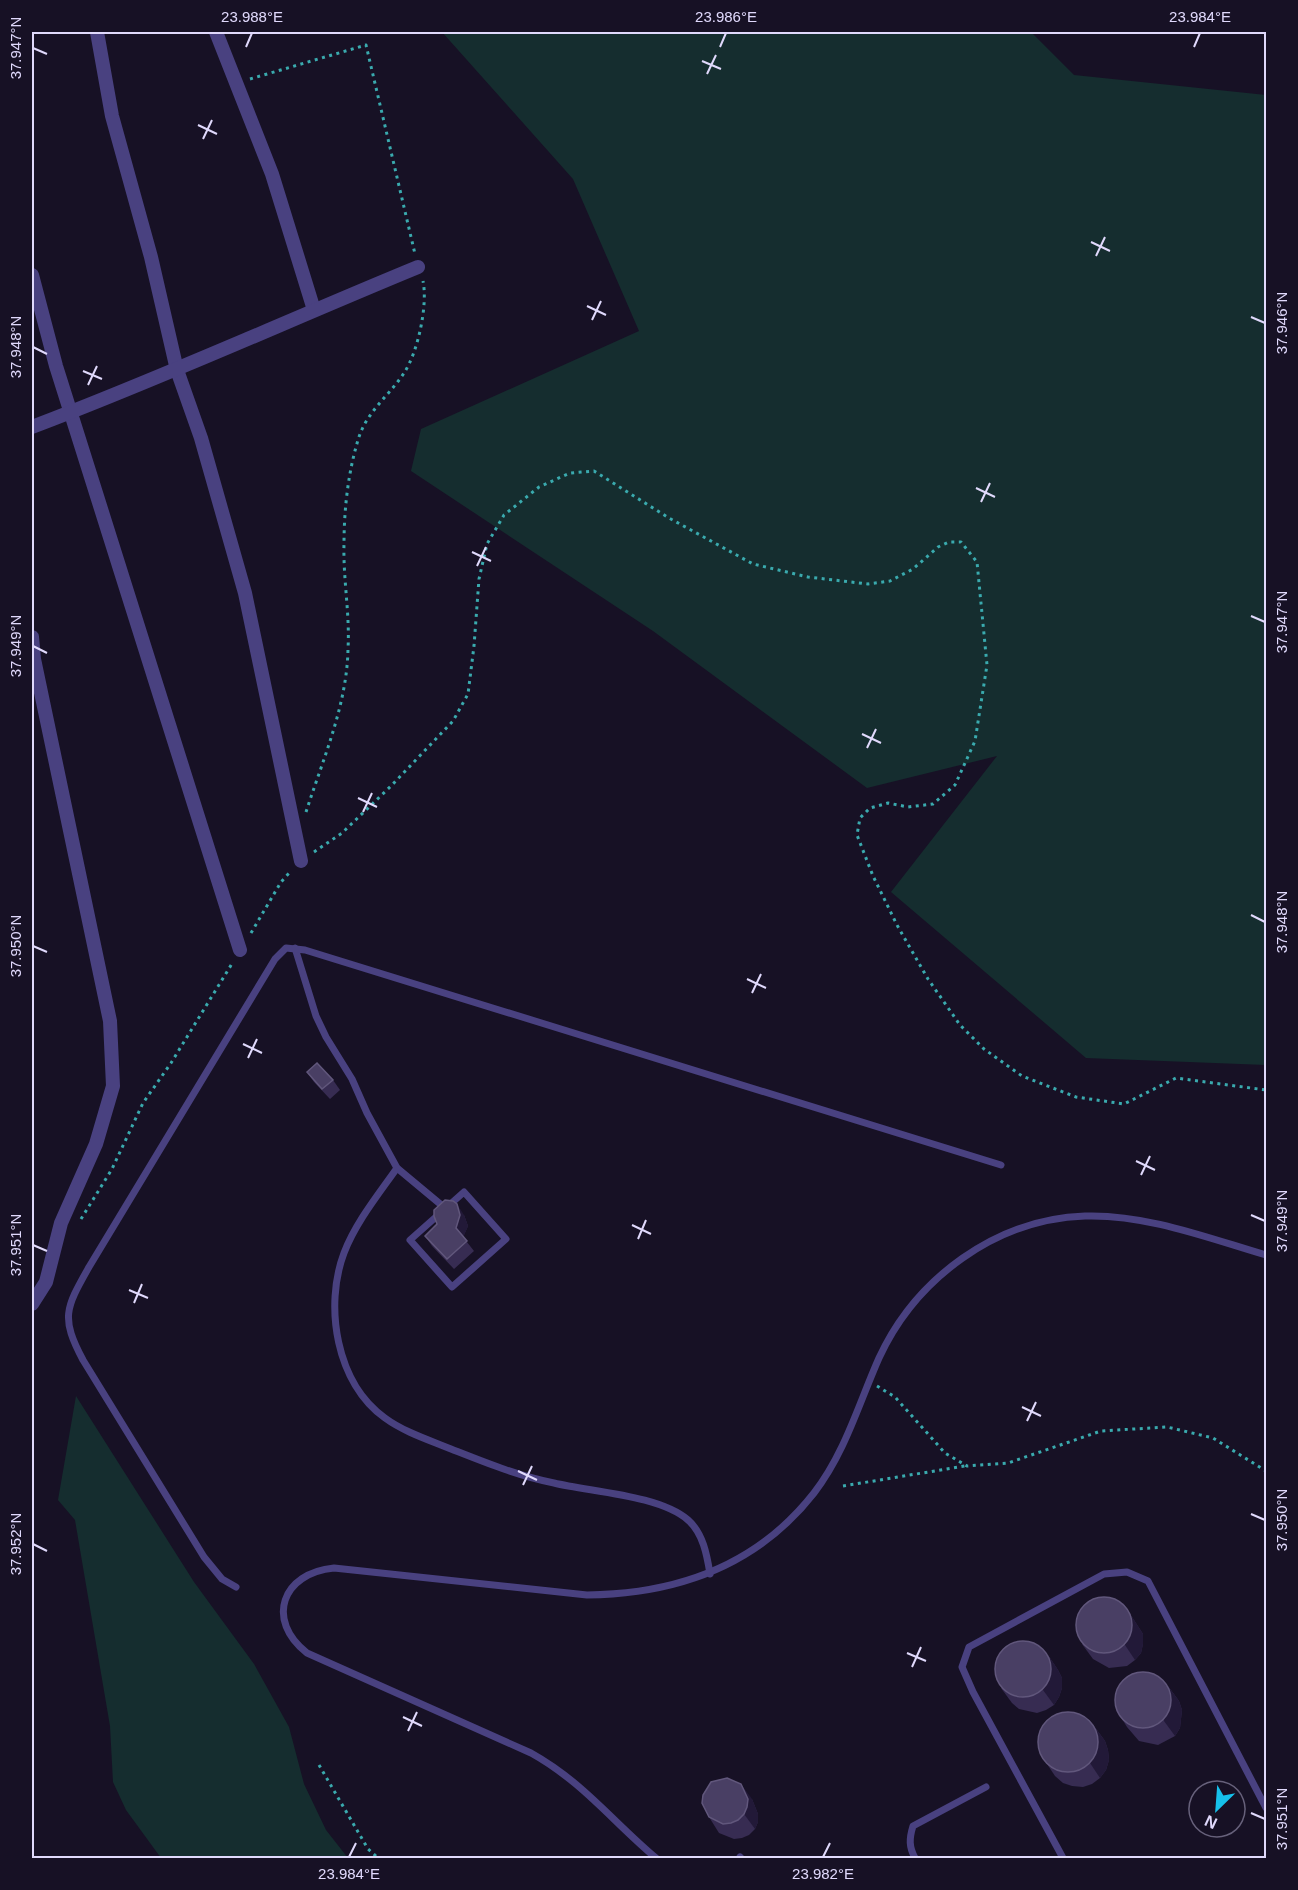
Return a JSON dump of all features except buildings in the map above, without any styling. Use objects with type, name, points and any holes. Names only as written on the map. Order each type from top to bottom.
[{"type":"street","points":[[97,32],[112,116],[151,257],[177,370],[201,438],[245,593],[301,861]]},
{"type":"street","points":[[216,32],[272,174],[314,310]]},
{"type":"street","points":[[32,427],[177,370],[418,267]]},
{"type":"street","points":[[32,275],[70,412],[240,950]]},
{"type":"street","points":[[32,637],[110,1021],[113,1086],[96,1143],[61,1223],[46,1282],[32,1304]]},
{"type":"lane","points":[[236,1587],[222,1579],[204,1557],[74,1344],[67,1322],[76,1290],[89,1267],[275,959],[286,948],[295,948],[608,1042],[1001,1165]]},
{"type":"lane","points":[[295,948],[316,1016],[352,1079],[367,1113],[397,1168],[445,1208]]},
{"type":"lane","points":[[397,1168],[349,1241],[340,1266],[336,1287],[334,1311],[338,1343],[357,1386],[365,1398],[385,1418],[395,1424],[496,1466],[550,1483],[636,1498],[669,1508],[688,1520],[697,1529],[707,1557],[710,1574]]},
{"type":"lane","points":[[464,1192],[506,1239],[452,1287],[410,1240],[445,1208],[464,1192]]},
{"type":"lane","points":[[656,1858],[585,1791],[551,1765],[307,1653],[291,1637],[285,1627],[283,1606],[290,1590],[303,1578],[322,1569],[334,1568],[587,1595],[613,1595],[642,1591],[710,1574],[729,1565],[778,1531],[814,1492],[842,1447],[878,1361],[893,1332],[921,1293],[958,1260],[978,1248],[1022,1228],[1062,1218],[1086,1216],[1116,1217],[1155,1224],[1266,1255]]},
{"type":"lane","points":[[1063,1858],[973,1692],[962,1667],[969,1647],[1104,1574],[1127,1572],[1148,1581],[1266,1808]]},
{"type":"lane","points":[[915,1858],[911,1851],[909,1838],[913,1826],[986,1787]]},
{"type":"path","points":[[237,83],[366,45],[418,267],[424,284],[421,328],[415,351],[404,373],[369,416],[358,438],[349,480],[344,544],[349,650],[339,713],[303,820]]},
{"type":"path","points":[[76,1227],[112,1169],[143,1103],[171,1063],[281,882],[301,861],[342,833],[453,721],[468,694],[479,579],[487,544],[504,515],[539,488],[570,473],[594,471],[669,518],[753,564],[808,576],[867,584],[890,581],[913,569],[938,546],[949,542],[961,542],[977,562],[987,665],[975,741],[955,784],[933,804],[908,807],[888,803],[870,808],[860,818],[857,835],[873,876],[897,925],[928,979],[960,1025],[984,1049],[1022,1077],[1076,1097],[1124,1104],[1176,1078],[1266,1090]]},
{"type":"path","points":[[870,1383],[895,1397],[945,1453],[967,1466]]},
{"type":"path","points":[[843,1486],[967,1466],[1008,1463],[1101,1431],[1167,1427],[1213,1438],[1266,1471]]},
{"type":"path","points":[[319,1765],[368,1849],[378,1858]]},
{"type":"green space","points":[[442,32],[1031,32],[1074,75],[1266,95],[1266,1065],[1086,1058],[891,892],[997,756],[867,788],[653,631],[411,471],[421,429],[639,331],[573,179]]},
{"type":"green space","points":[[76,1396],[194,1582],[254,1664],[289,1727],[304,1784],[326,1830],[348,1858],[161,1858],[126,1810],[113,1782],[110,1726],[75,1520],[58,1500]]}]
